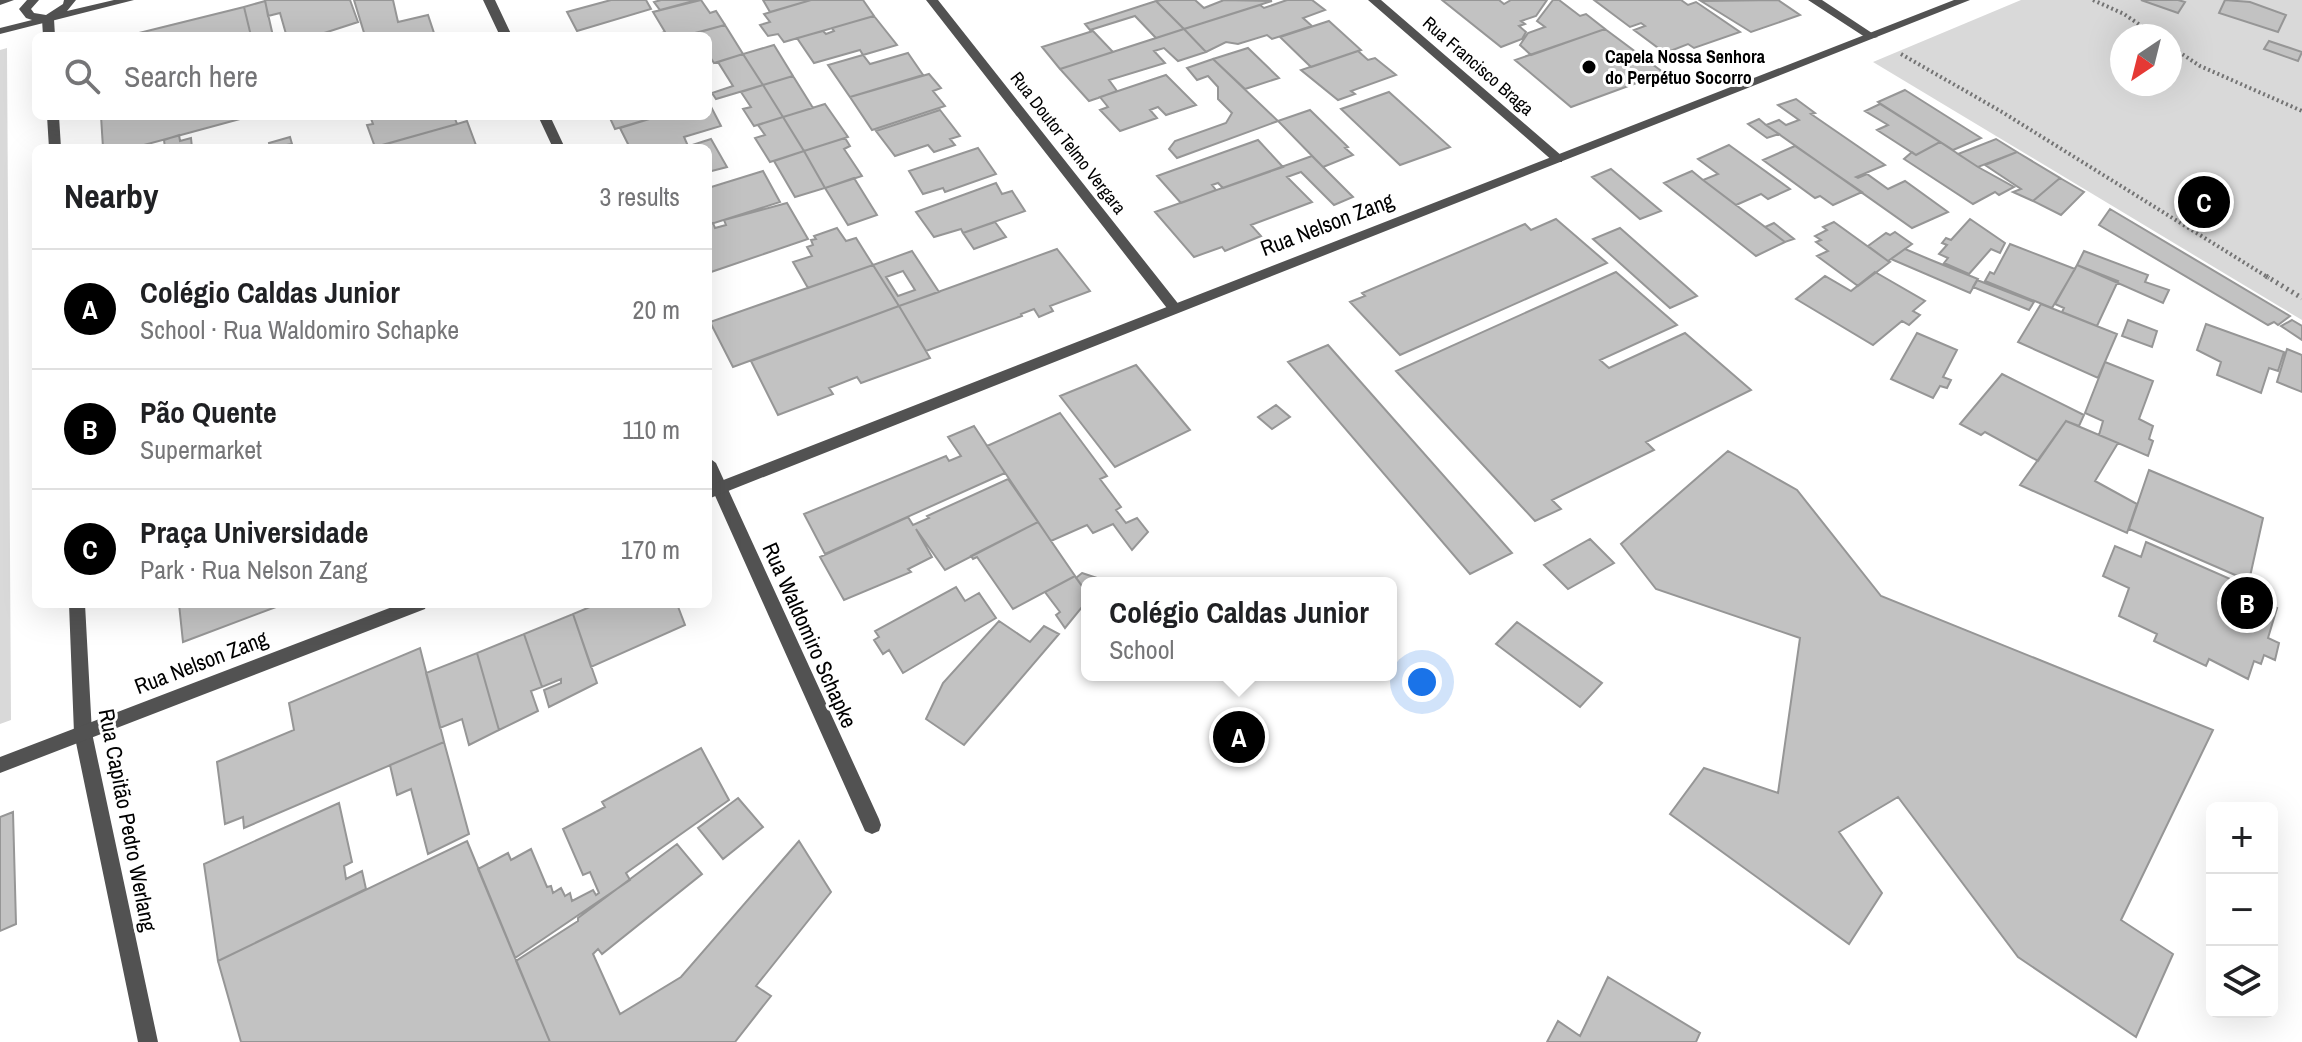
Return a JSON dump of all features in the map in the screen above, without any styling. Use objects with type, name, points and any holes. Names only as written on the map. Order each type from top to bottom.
[{"type":"street","points":[[0,2],[8,0]]},
{"type":"street","points":[[33,0],[25,9],[30,16],[48,19],[68,6],[70,0]]},
{"type":"street","points":[[0,31],[128,0]]},
{"type":"street","points":[[489,0],[504,32]]},
{"type":"street","name":"Rua Doutor Telmo Vergara","points":[[932,0],[1175,309]]},
{"type":"street","name":"Rua Francisco Braga","points":[[1374,0],[1558,159]]},
{"type":"street","points":[[1814,0],[1872,37]]},
{"type":"street","name":"Rua Nelson Zang","points":[[714,490],[1964,0]]},
{"type":"street","points":[[48,19],[49,32]]},
{"type":"street","points":[[53,120],[55,144]]},
{"type":"street","points":[[546,120],[557,144]]},
{"type":"street","name":"Rua Waldomiro Schapke","points":[[714,490],[872,825]]},
{"type":"street","name":"Rua Capitão Pedro Werlang","points":[[77,608],[83,733],[148,1042]]},
{"type":"street","name":"Rua Nelson Zang","points":[[0,765],[409,608]]},
{"type":"path","points":[[2093,0],[2139,24]]},
{"type":"path","points":[[1872,37],[2002,112],[2302,298]]},
{"type":"path","points":[[2182,54],[2200,66],[2302,111]]},
{"type":"shaded area","points":[[2021,0],[2302,0],[2302,320],[1873,62]]},
{"type":"shaded area","points":[[7,48],[11,720],[0,724],[0,50]]},
{"type":"building","points":[[265,0],[350,0],[358,22],[327,32],[285,32],[280,13],[268,16]]},
{"type":"building","points":[[354,0],[393,0],[398,22],[428,15],[434,32],[364,32]]},
{"type":"building","points":[[611,0],[646,0],[651,9],[577,31],[567,12]]},
{"type":"building","points":[[697,0],[660,10],[654,2]]},
{"type":"building","points":[[701,0],[710,13],[716,11],[725,25],[700,32],[665,32],[653,12]]},
{"type":"building","points":[[763,0],[811,0],[770,12]]},
{"type":"building","points":[[811,0],[863,0],[874,16],[784,42],[778,34],[768,36],[760,25],[770,22],[764,14]]},
{"type":"building","points":[[1195,0],[1204,8],[1224,0],[1272,1],[1184,29],[1156,1]]},
{"type":"building","points":[[1287,0],[1312,0],[1325,10],[1303,18],[1312,26],[1272,39],[1267,35],[1238,44],[1226,42],[1206,52],[1184,29],[1260,5],[1264,8]]},
{"type":"building","points":[[1442,0],[1499,0],[1504,4],[1511,0],[1547,0],[1536,16],[1521,21],[1525,24],[1519,26],[1526,32],[1522,39],[1501,47]]},
{"type":"building","points":[[1553,0],[1559,0],[1580,16],[1586,14],[1605,29],[1531,55],[1520,45],[1528,33],[1545,27],[1537,21]]},
{"type":"building","points":[[1594,0],[1681,0],[1688,5],[1696,2],[1740,32],[1694,48],[1688,44],[1665,53],[1634,30],[1645,26],[1641,23],[1630,27]]},
{"type":"building","points":[[1778,0],[1800,15],[1751,32],[1701,1]]},
{"type":"building","points":[[2141,0],[2178,0],[2185,2],[2178,13]]},
{"type":"building","points":[[2225,0],[2250,2],[2286,15],[2278,32],[2219,13]]},
{"type":"building","points":[[265,1],[272,32],[250,32],[244,7]]},
{"type":"building","points":[[1156,1],[1184,29],[1156,38],[1135,16],[1090,30],[1085,24]]},
{"type":"building","points":[[244,7],[250,32],[143,32]]},
{"type":"building","points":[[874,16],[897,45],[863,55],[860,50],[814,63],[797,38],[823,31],[826,34],[834,31],[832,28]]},
{"type":"building","points":[[1329,21],[1361,50],[1311,67],[1280,37]]},
{"type":"building","points":[[725,25],[743,54],[714,63],[712,32],[699,32]]},
{"type":"building","points":[[1184,29],[1206,52],[1178,61],[1164,48],[1154,51],[1165,63],[1109,80],[1117,91],[1089,101],[1060,69]]},
{"type":"building","name":"Capela Nossa Senhora do Perpétuo Socorro","points":[[1605,29],[1664,73],[1571,107],[1515,60]]},
{"type":"building","points":[[1093,31],[1113,52],[1060,69],[1042,47]]},
{"type":"building","points":[[2269,41],[2302,52],[2298,61],[2264,49]]},
{"type":"building","points":[[774,45],[793,76],[763,85],[743,54]]},
{"type":"building","points":[[1248,48],[1279,78],[1245,89],[1213,59]]},
{"type":"building","points":[[1358,51],[1368,60],[1375,58],[1396,75],[1351,91],[1355,94],[1338,100],[1301,70]]},
{"type":"building","points":[[908,53],[923,75],[850,97],[828,65],[863,55],[870,64]]},
{"type":"building","points":[[743,54],[763,85],[716,99],[712,93],[733,86],[718,62]]},
{"type":"building","points":[[1213,59],[1278,121],[1177,158],[1169,149],[1175,141],[1226,123],[1232,113],[1218,99],[1218,87],[1208,76],[1197,80],[1187,68]]},
{"type":"building","points":[[929,74],[941,88],[933,91],[945,106],[872,130],[850,97]]},
{"type":"building","points":[[1166,75],[1196,105],[1166,115],[1158,107],[1150,110],[1157,118],[1120,131],[1100,110],[1108,107],[1100,97]]},
{"type":"building","points":[[793,76],[813,108],[783,117],[763,85]]},
{"type":"building","points":[[763,85],[783,117],[754,126],[743,109],[751,107],[741,92]]},
{"type":"building","points":[[1905,90],[1981,138],[1953,150],[1878,102]]},
{"type":"building","points":[[1389,92],[1450,147],[1400,165],[1341,109]]},
{"type":"building","points":[[1796,99],[1815,113],[1811,114],[1885,165],[1856,177],[1867,174],[1888,189],[1905,181],[1948,212],[1912,228],[1766,125],[1779,120],[1786,125],[1799,120],[1778,105]]},
{"type":"building","points":[[825,104],[848,137],[804,151],[783,117]]},
{"type":"building","points":[[1880,104],[1940,142],[1916,155],[1877,130],[1888,125],[1865,111]]},
{"type":"building","points":[[712,109],[721,126],[684,137],[687,144],[628,144],[620,128],[646,120],[712,120]]},
{"type":"building","points":[[940,110],[960,136],[950,139],[955,145],[934,152],[928,145],[895,156],[876,131]]},
{"type":"building","points":[[1310,110],[1353,155],[1323,167],[1278,121]]},
{"type":"building","points":[[783,117],[804,151],[770,162],[755,138],[765,135],[758,125]]},
{"type":"building","points":[[1759,119],[1779,134],[1767,138],[1748,124]]},
{"type":"building","points":[[101,120],[236,120],[148,144],[103,144]]},
{"type":"building","points":[[372,120],[456,120],[457,124],[386,144],[374,144],[367,125],[373,124]]},
{"type":"building","points":[[611,120],[645,120],[615,129]]},
{"type":"building","points":[[467,121],[476,144],[386,144]]},
{"type":"building","points":[[179,135],[180,141],[191,138],[192,144],[164,144],[164,140]]},
{"type":"building","points":[[290,137],[292,144],[269,144]]},
{"type":"building","points":[[845,138],[850,146],[844,149],[862,176],[825,188],[804,151]]},
{"type":"building","points":[[711,139],[727,167],[712,171],[712,144],[695,144]]},
{"type":"building","points":[[1996,139],[2017,152],[1978,167],[1958,154]]},
{"type":"building","points":[[1258,140],[1283,167],[1223,188],[1218,183],[1212,185],[1216,190],[1181,203],[1157,176]]},
{"type":"building","points":[[1940,142],[2014,187],[1999,195],[1995,192],[1973,204],[1904,159],[1912,152],[1916,155]]},
{"type":"building","points":[[1729,145],[1790,189],[1768,199],[1761,194],[1736,205],[1703,180],[1718,174],[1698,159]]},
{"type":"building","points":[[1795,146],[1862,192],[1833,205],[1820,196],[1815,198],[1763,160]]},
{"type":"building","points":[[978,148],[996,174],[945,192],[943,188],[923,194],[909,171]]},
{"type":"building","points":[[804,151],[825,188],[795,197],[774,161]]},
{"type":"building","points":[[2017,152],[2060,178],[2033,201],[2013,192],[2021,189],[1985,165]]},
{"type":"building","points":[[1312,156],[1353,197],[1334,205],[1301,172],[1287,177],[1312,202],[1251,225],[1261,236],[1225,251],[1222,247],[1194,257],[1155,212]]},
{"type":"building","points":[[1611,169],[1661,211],[1640,219],[1592,177]]},
{"type":"building","points":[[763,171],[780,202],[712,224],[712,187]]},
{"type":"building","points":[[1692,171],[1785,242],[1756,256],[1664,183]]},
{"type":"building","points":[[854,178],[877,215],[848,225],[825,188]]},
{"type":"building","points":[[2060,178],[2084,192],[2061,215],[2033,201]]},
{"type":"building","points":[[996,183],[1002,194],[1012,191],[1025,211],[963,233],[961,229],[934,237],[916,212]]},
{"type":"building","points":[[787,203],[808,239],[712,272],[712,223],[715,228],[726,225],[724,220]]},
{"type":"building","points":[[2110,209],[2290,316],[2278,325],[2274,322],[2268,325],[2099,225]]},
{"type":"building","points":[[1556,219],[1607,263],[1400,355],[1350,302],[1365,296],[1362,293],[1525,224],[1531,230]]},
{"type":"building","points":[[1970,219],[2005,243],[2000,253],[1991,249],[1969,274],[1944,263],[1948,258],[1939,254],[1947,245],[1942,243],[1946,238],[1951,240]]},
{"type":"building","points":[[995,222],[1006,237],[974,249],[963,233]]},
{"type":"building","points":[[1834,222],[1890,262],[1858,286],[1817,256],[1828,251],[1816,242],[1821,240],[1815,236],[1827,230],[1823,227]]},
{"type":"building","points":[[1774,223],[1794,239],[1785,242],[1765,227]]},
{"type":"building","points":[[837,228],[846,241],[856,238],[873,265],[808,288],[793,262],[812,256],[807,247],[813,245],[811,240],[816,239],[814,236]]},
{"type":"building","points":[[1620,228],[1697,296],[1670,308],[1593,239]]},
{"type":"building","points":[[1895,232],[1912,244],[1888,261],[1868,246],[1886,233],[1890,235]]},
{"type":"building","points":[[2010,244],[2075,269],[2052,308],[1985,281],[1990,272],[1994,274]]},
{"type":"building","points":[[1057,249],[1090,291],[1050,306],[1053,311],[1039,317],[1034,309],[926,351],[899,306]]},
{"type":"building","points":[[1905,249],[1978,279],[1970,293],[1891,259]]},
{"type":"building","points":[[912,251],[939,292],[899,306],[873,265]],"holes":[[[903,271],[915,290],[898,296],[886,277]]]},
{"type":"building","points":[[2084,251],[2148,275],[2145,282],[2169,290],[2163,303],[2077,265]]},
{"type":"building","points":[[873,265],[899,306],[733,367],[712,321]]},
{"type":"building","points":[[2077,265],[2118,281],[2097,326],[2062,312],[2064,308],[2055,304]]},
{"type":"building","points":[[1616,272],[1677,325],[1600,360],[1609,368],[1685,333],[1751,390],[1646,442],[1654,450],[1552,500],[1561,509],[1535,521],[1396,371]]},
{"type":"building","points":[[1875,272],[1925,301],[1913,311],[1920,315],[1909,325],[1902,321],[1873,345],[1796,299],[1825,276],[1851,291]]},
{"type":"building","points":[[1977,280],[2034,302],[2029,310],[1973,287]]},
{"type":"building","points":[[2041,304],[2117,334],[2098,378],[2018,342]]},
{"type":"building","points":[[899,306],[930,358],[861,383],[857,377],[829,388],[833,394],[778,415],[751,361]]},
{"type":"building","points":[[2128,320],[2157,331],[2152,347],[2122,336]]},
{"type":"building","points":[[2292,320],[2302,326],[2302,340],[2281,326]]},
{"type":"building","points":[[2206,324],[2284,352],[2278,371],[2269,368],[2261,393],[2217,375],[2221,362],[2197,350]]},
{"type":"building","points":[[1917,333],[1957,350],[1943,377],[1951,380],[1947,388],[1940,386],[1933,398],[1891,379]]},
{"type":"building","points":[[1328,345],[1512,553],[1470,574],[1288,362]]},
{"type":"building","points":[[2287,349],[2302,355],[2302,392],[2277,382]]},
{"type":"building","points":[[2105,362],[2153,381],[2139,419],[2153,426],[2149,439],[2153,441],[2148,456],[2099,435],[2103,421],[2085,413]]},
{"type":"building","points":[[1136,365],[1190,430],[1115,467],[1060,396]]},
{"type":"building","points":[[2002,374],[2084,415],[2079,426],[2066,421],[2038,461],[1985,432],[1981,435],[1960,424]]},
{"type":"building","points":[[1276,405],[1290,417],[1272,429],[1258,417]]},
{"type":"building","points":[[1060,413],[1107,476],[1100,479],[1121,507],[1116,510],[1126,523],[1137,518],[1148,532],[1132,550],[1113,524],[1093,533],[1087,525],[1051,541],[987,446]]},
{"type":"building","points":[[2066,421],[2118,443],[2095,481],[2137,504],[2127,533],[2020,485]]},
{"type":"building","points":[[974,426],[1005,473],[825,554],[804,514],[946,456],[949,461],[961,456],[948,437]]},
{"type":"building","points":[[1728,451],[1797,490],[1881,596],[2213,730],[2121,920],[2173,954],[2136,1037],[2018,957],[1898,797],[1839,832],[1882,893],[1849,944],[1670,814],[1704,768],[1778,793],[1800,638],[1656,589],[1621,544]]},
{"type":"building","points":[[2149,470],[2263,518],[2249,581],[2129,529]]},
{"type":"building","points":[[1008,479],[1038,522],[945,570],[916,529],[932,557],[908,569],[911,572],[844,600],[820,557],[908,517],[913,525]]},
{"type":"building","points":[[1038,522],[1075,576],[1013,609],[977,557],[973,559],[971,556]]},
{"type":"building","points":[[1590,539],[1614,563],[1568,589],[1544,565]]},
{"type":"building","points":[[2146,542],[2253,589],[2251,596],[2277,608],[2268,638],[2279,643],[2275,660],[2264,655],[2261,664],[2254,661],[2248,679],[2209,659],[2206,666],[2154,641],[2157,634],[2119,616],[2129,588],[2103,576],[2115,546],[2141,557]]},
{"type":"building","points":[[1082,573],[1094,577],[1081,577],[1081,585],[1076,578]]},
{"type":"building","points":[[1075,576],[1081,584],[1081,608],[1065,628],[1056,615],[1060,612],[1045,592]]},
{"type":"building","points":[[956,587],[965,601],[979,593],[996,618],[903,673],[889,650],[883,654],[874,640],[879,637],[875,631]]},
{"type":"building","points":[[179,608],[273,608],[183,642]]},
{"type":"building","points":[[587,608],[679,608],[685,625],[591,667],[573,614]]},
{"type":"building","points":[[573,614],[597,683],[549,707],[544,690],[561,683],[561,679],[542,687],[524,634]]},
{"type":"building","points":[[999,621],[1030,642],[1044,626],[1059,634],[964,745],[926,719],[943,683]]},
{"type":"building","points":[[1517,622],[1602,683],[1580,707],[1496,644]]},
{"type":"building","points":[[524,634],[542,687],[531,691],[538,711],[499,730],[477,653]]},
{"type":"building","points":[[420,648],[444,742],[244,828],[243,817],[225,824],[217,762],[294,730],[289,703]]},
{"type":"building","points":[[477,653],[499,730],[469,745],[462,719],[440,728],[426,673]]},
{"type":"building","points":[[444,742],[469,834],[428,854],[411,789],[397,795],[390,765]]},
{"type":"building","points":[[701,748],[729,800],[626,873],[630,880],[515,958],[478,869],[508,853],[511,860],[531,849],[547,887],[551,886],[553,893],[561,888],[565,896],[570,893],[572,901],[593,890],[596,895],[599,893],[590,872],[583,875],[563,829],[605,807],[602,802]]},
{"type":"building","points":[[738,798],[763,827],[723,859],[698,828]]},
{"type":"building","points":[[339,803],[352,862],[344,866],[346,879],[362,871],[366,889],[218,961],[204,864]]},
{"type":"building","points":[[13,812],[16,924],[0,931],[0,817]]},
{"type":"building","points":[[467,841],[550,1042],[241,1042],[218,961]]},
{"type":"building","points":[[799,841],[831,892],[756,986],[771,996],[735,1042],[550,1042],[516,961],[578,921],[677,844],[702,874],[602,954],[598,949],[593,954],[620,1014],[681,977]]},
{"type":"building","points":[[1608,977],[1700,1033],[1696,1042],[1547,1042],[1558,1021],[1580,1036]]},
{"type":"place","name":"Capela Nossa Senhora do Perpétuo Socorro","points":[[1589,67]]},
{"type":"place","name":"Praça Universidade","points":[[2204,202]]},
{"type":"place","name":"Pão Quente","points":[[2247,603]]},
{"type":"place","name":"Colégio Caldas Junior","points":[[1239,737]]}]
